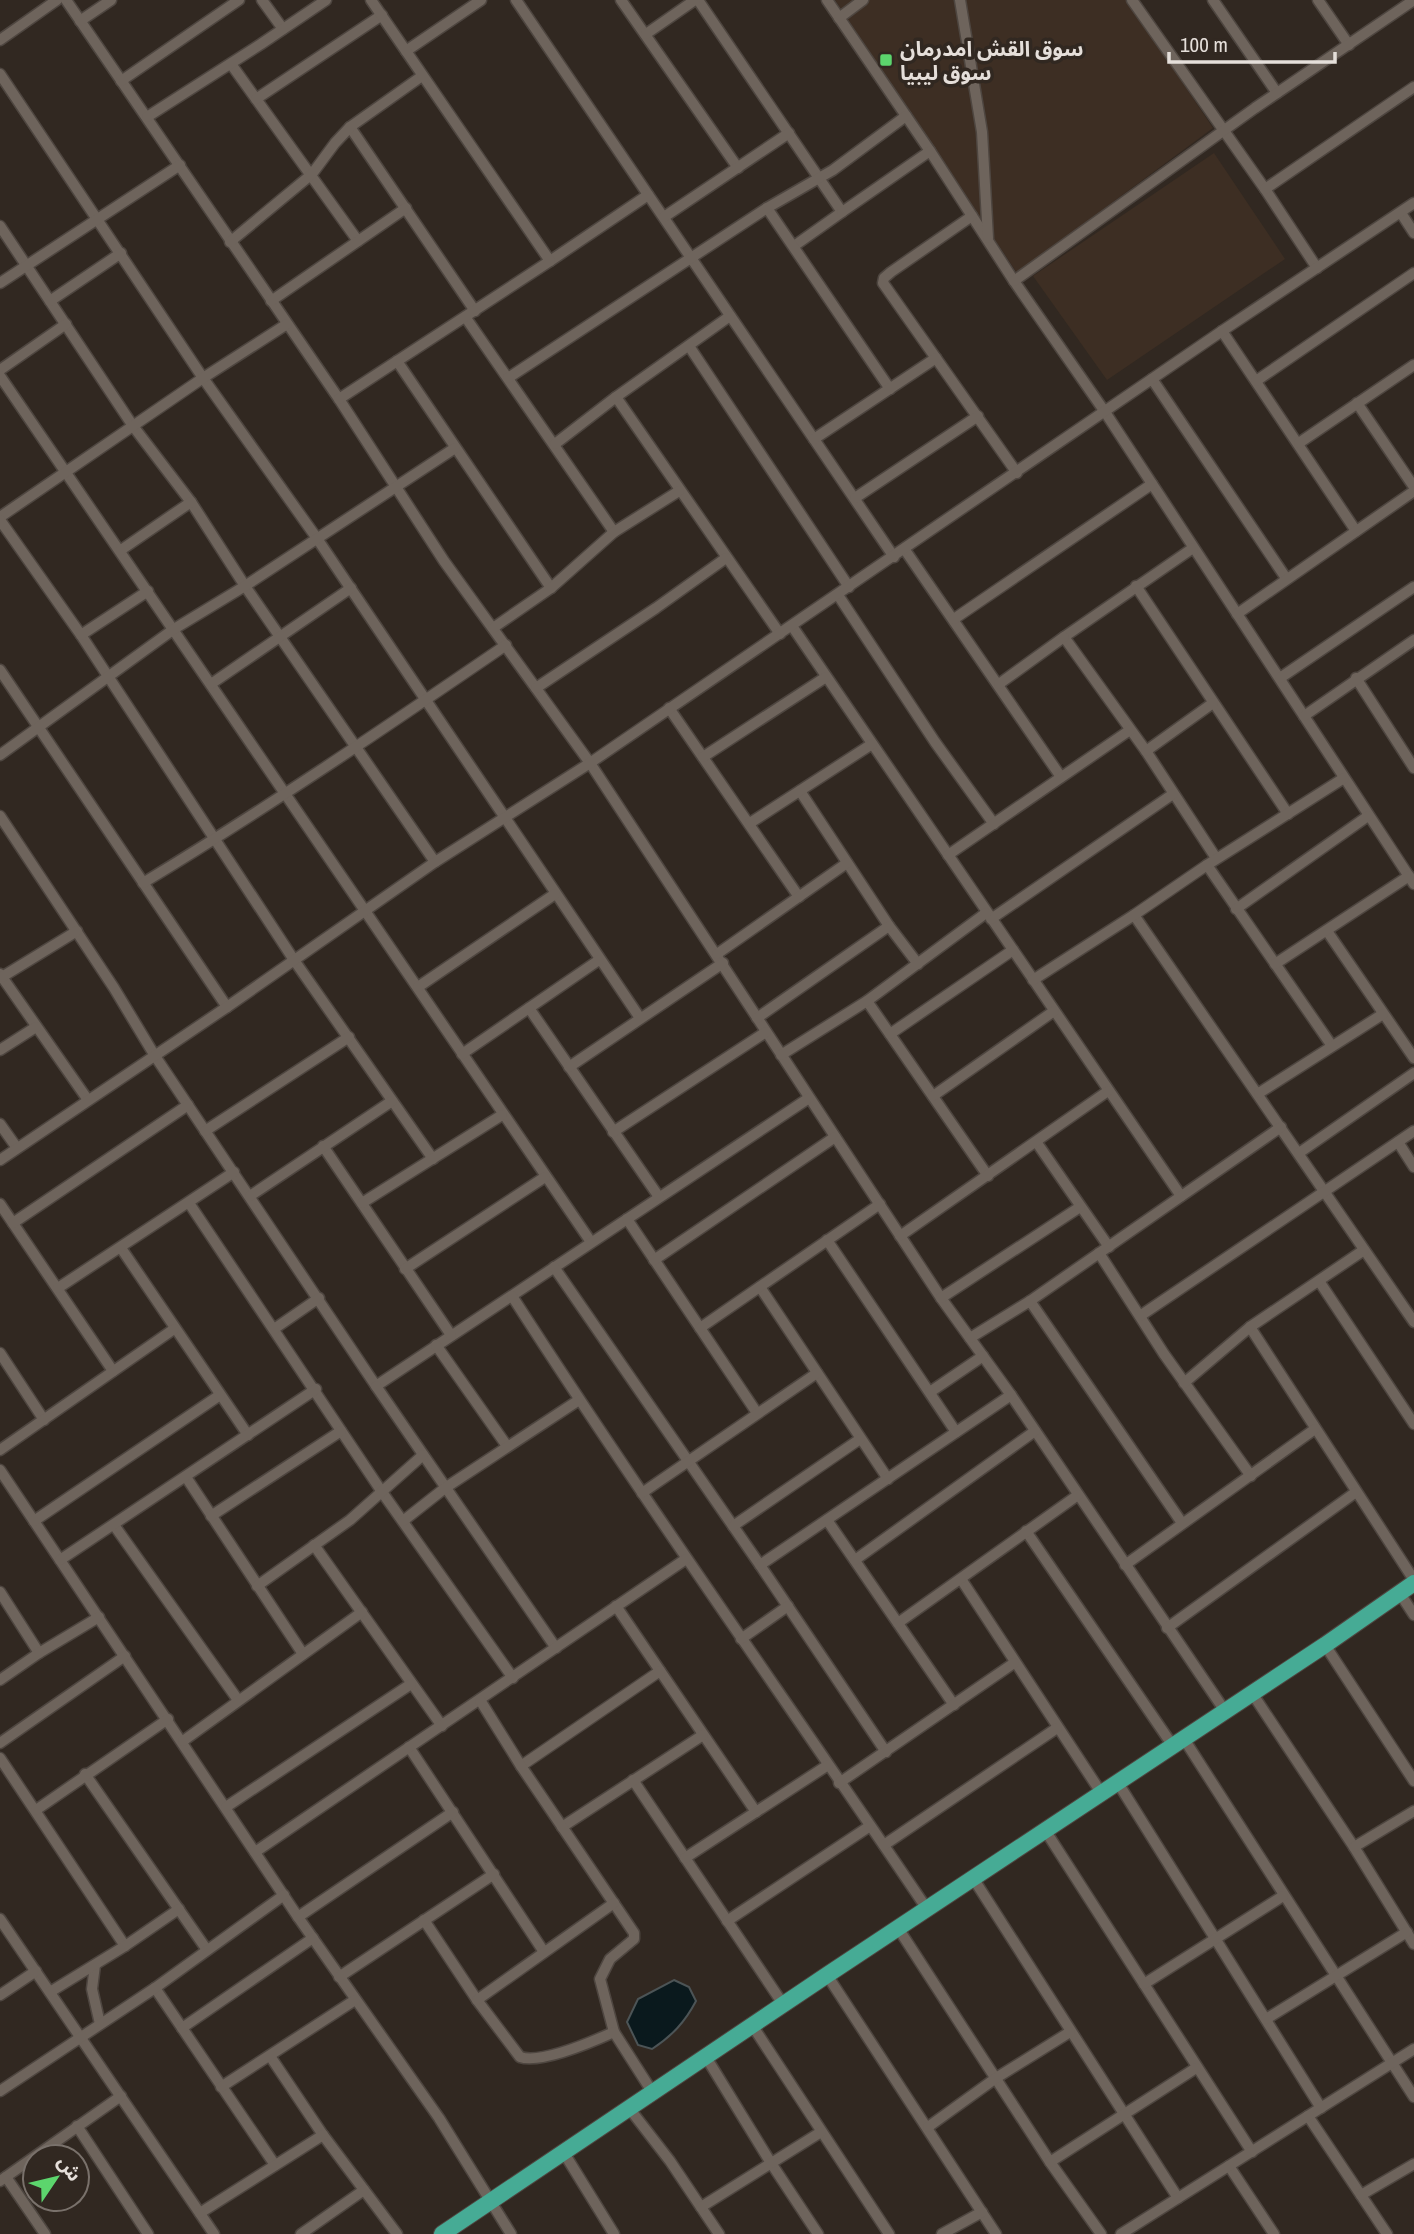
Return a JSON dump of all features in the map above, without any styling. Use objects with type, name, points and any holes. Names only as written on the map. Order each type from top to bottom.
[{"type":"highway","points":[[442,2234],[783,2004],[1325,1645],[1414,1581]]},
{"type":"street","points":[[0,40],[57,0]]},
{"type":"street","points":[[66,0],[339,399],[394,486],[590,763],[941,1298],[1011,1395],[1225,1711]]},
{"type":"street","points":[[80,21],[111,0]]},
{"type":"street","points":[[121,81],[239,0]]},
{"type":"street","points":[[262,0],[283,29]]},
{"type":"street","points":[[147,117],[326,0]]},
{"type":"street","points":[[371,0],[550,261]]},
{"type":"street","points":[[406,51],[481,0]]},
{"type":"street","points":[[516,0],[894,557]]},
{"type":"street","points":[[621,0],[738,168]]},
{"type":"street","points":[[646,34],[696,0],[842,212]]},
{"type":"street","points":[[827,0],[1153,484],[1411,880],[1275,964]]},
{"type":"street","points":[[839,18],[863,0]]},
{"type":"street","points":[[960,0],[982,132],[988,241]]},
{"type":"street","points":[[1132,0],[1317,268]]},
{"type":"street","points":[[1213,0],[1277,93]]},
{"type":"street","points":[[1318,0],[1349,46]]},
{"type":"street","points":[[1014,281],[1277,93],[1414,0]]},
{"type":"street","points":[[256,99],[382,15]]},
{"type":"street","points":[[231,64],[358,241]]},
{"type":"street","points":[[0,74],[202,378],[351,588],[640,1018]]},
{"type":"street","points":[[230,242],[312,174],[350,127],[422,76]]},
{"type":"street","points":[[1265,189],[1414,88]]},
{"type":"street","points":[[508,378],[767,208],[821,178],[906,116]]},
{"type":"street","points":[[350,127],[405,208],[508,378],[614,532]]},
{"type":"street","points":[[664,217],[789,133]]},
{"type":"street","points":[[794,246],[930,151]]},
{"type":"street","points":[[0,283],[180,165]]},
{"type":"street","points":[[339,399],[648,195]]},
{"type":"street","points":[[0,1160],[228,1007],[435,862],[590,763],[1414,203]]},
{"type":"street","points":[[271,301],[405,208]]},
{"type":"street","points":[[767,208],[890,388]]},
{"type":"street","points":[[1401,213],[1414,233]]},
{"type":"street","points":[[972,216],[891,272],[883,281],[1017,473]]},
{"type":"street","points":[[0,226],[133,426],[191,502],[245,586],[435,862]]},
{"type":"street","points":[[50,301],[121,253]]},
{"type":"street","points":[[1256,381],[1414,273]]},
{"type":"street","points":[[555,444],[730,316]]},
{"type":"street","points":[[0,370],[66,324]]},
{"type":"street","points":[[287,324],[202,378],[0,518],[81,635],[294,960],[433,1159]]},
{"type":"street","points":[[1222,331],[1356,531]]},
{"type":"street","points":[[689,346],[849,587]]},
{"type":"street","points":[[814,439],[936,358]]},
{"type":"street","points":[[397,361],[551,589]]},
{"type":"street","points":[[1299,443],[1414,365]]},
{"type":"street","points":[[0,376],[591,1242]]},
{"type":"street","points":[[1152,379],[1286,578]]},
{"type":"street","points":[[616,397],[780,634]]},
{"type":"street","points":[[1237,614],[1414,489],[1357,403]]},
{"type":"street","points":[[855,498],[978,416]]},
{"type":"street","points":[[0,755],[174,629],[245,586],[455,448]]},
{"type":"street","points":[[954,619],[1153,484]]},
{"type":"street","points":[[493,628],[551,589],[614,532],[679,491]]},
{"type":"street","points":[[121,550],[191,502]]},
{"type":"street","points":[[999,684],[1193,548]]},
{"type":"street","points":[[905,550],[1061,777]]},
{"type":"street","points":[[536,688],[726,558]]},
{"type":"street","points":[[1136,586],[1288,814]]},
{"type":"street","points":[[1280,678],[1414,587]]},
{"type":"street","points":[[211,684],[351,588]]},
{"type":"street","points":[[81,635],[148,591]]},
{"type":"street","points":[[838,595],[935,742],[994,824]]},
{"type":"street","points":[[792,626],[1181,1196]]},
{"type":"street","points":[[1065,637],[1146,751],[1212,862],[1236,909],[1332,1046]]},
{"type":"street","points":[[1304,716],[1414,640]]},
{"type":"street","points":[[143,883],[357,747],[506,645]]},
{"type":"street","points":[[0,670],[228,1007]]},
{"type":"street","points":[[703,757],[826,677]]},
{"type":"street","points":[[1356,678],[1414,768]]},
{"type":"street","points":[[1146,751],[1213,703]]},
{"type":"street","points":[[669,708],[800,897]]},
{"type":"street","points":[[948,855],[1130,730]]},
{"type":"street","points":[[750,823],[872,744]]},
{"type":"street","points":[[1033,980],[1343,778]]},
{"type":"street","points":[[800,791],[889,926],[918,964]]},
{"type":"street","points":[[780,1055],[867,1001],[1172,794]]},
{"type":"street","points":[[0,816],[205,1131],[556,1648]]},
{"type":"street","points":[[1236,909],[1368,816]]},
{"type":"street","points":[[569,1068],[847,863]]},
{"type":"street","points":[[418,987],[555,894]]},
{"type":"street","points":[[1134,915],[1414,1322]]},
{"type":"street","points":[[757,1018],[889,926]]},
{"type":"street","points":[[77,931],[1,975],[88,1100]]},
{"type":"street","points":[[1327,931],[1414,1058]]},
{"type":"street","points":[[890,1034],[1013,950]]},
{"type":"street","points":[[462,1054],[599,960]]},
{"type":"street","points":[[867,1001],[988,1177]]},
{"type":"street","points":[[529,1008],[659,1197]]},
{"type":"street","points":[[933,1097],[1054,1011]]},
{"type":"street","points":[[1259,1093],[1383,1014]]},
{"type":"street","points":[[0,1050],[36,1027]]},
{"type":"street","points":[[613,1132],[766,1032]]},
{"type":"street","points":[[205,1131],[349,1037]]},
{"type":"street","points":[[1299,1153],[1414,1073]]},
{"type":"street","points":[[900,1236],[1108,1091]]},
{"type":"street","points":[[376,1386],[809,1098]]},
{"type":"street","points":[[250,1196],[392,1101]]},
{"type":"street","points":[[13,1223],[188,1105]]},
{"type":"street","points":[[362,1203],[502,1115]]},
{"type":"street","points":[[0,1124],[17,1148]]},
{"type":"street","points":[[970,1338],[1030,1301],[1281,1127]]},
{"type":"street","points":[[1140,1316],[1414,1131]]},
{"type":"street","points":[[654,1260],[835,1137]]},
{"type":"street","points":[[1398,1142],[1414,1167]]},
{"type":"street","points":[[1037,1143],[1080,1207],[1140,1316],[1251,1476]]},
{"type":"street","points":[[323,1146],[451,1335]]},
{"type":"street","points":[[58,1288],[234,1172]]},
{"type":"street","points":[[405,1269],[545,1177]]},
{"type":"street","points":[[189,1203],[382,1492],[513,1678]]},
{"type":"street","points":[[0,1204],[113,1371]]},
{"type":"street","points":[[700,1328],[880,1204]]},
{"type":"street","points":[[941,1298],[1080,1207]]},
{"type":"street","points":[[627,1219],[757,1413]]},
{"type":"street","points":[[827,1240],[956,1432]]},
{"type":"street","points":[[121,1248],[248,1435]]},
{"type":"street","points":[[1184,1383],[1250,1327],[1364,1250]]},
{"type":"street","points":[[554,1267],[886,1752]]},
{"type":"street","points":[[1319,1280],[1414,1424]]},
{"type":"street","points":[[760,1287],[888,1479]]},
{"type":"street","points":[[512,1296],[686,1559],[926,1909]]},
{"type":"street","points":[[274,1329],[319,1298]]},
{"type":"street","points":[[1030,1301],[1182,1523]]},
{"type":"street","points":[[1250,1327],[1414,1581]]},
{"type":"street","points":[[0,1450],[174,1329]]},
{"type":"street","points":[[436,1345],[507,1446]]},
{"type":"street","points":[[0,1353],[44,1420]]},
{"type":"street","points":[[930,1392],[983,1356]]},
{"type":"street","points":[[642,1493],[817,1373]]},
{"type":"street","points":[[60,1560],[316,1390]]},
{"type":"street","points":[[34,1521],[220,1395]]},
{"type":"street","points":[[760,1565],[1011,1395]]},
{"type":"street","points":[[403,1521],[445,1488],[579,1400]]},
{"type":"street","points":[[1125,1565],[1315,1429]]},
{"type":"street","points":[[211,1516],[341,1431]]},
{"type":"street","points":[[855,1560],[1035,1431]]},
{"type":"street","points":[[733,1526],[860,1439]]},
{"type":"street","points":[[257,1586],[350,1520],[423,1455]]},
{"type":"street","points":[[0,1470],[298,1917],[439,2118],[511,2234]]},
{"type":"street","points":[[186,1477],[303,1654]]},
{"type":"street","points":[[1167,1628],[1356,1492]]},
{"type":"street","points":[[898,1623],[1078,1495]]},
{"type":"street","points":[[827,1520],[954,1705]]},
{"type":"street","points":[[114,1525],[238,1700]]},
{"type":"street","points":[[1026,1531],[1178,1743],[1283,1896],[1414,2097]]},
{"type":"street","points":[[314,1545],[442,1726]]},
{"type":"street","points":[[255,1852],[686,1559]]},
{"type":"street","points":[[961,1578],[1102,1794]]},
{"type":"street","points":[[0,1592],[39,1653]]},
{"type":"street","points":[[1399,1592],[1414,1615]]},
{"type":"street","points":[[616,1606],[757,1812]]},
{"type":"street","points":[[741,1639],[788,1606]]},
{"type":"street","points":[[183,1741],[362,1612]]},
{"type":"street","points":[[0,1680],[99,1617]]},
{"type":"street","points":[[1325,1645],[1414,1782]]},
{"type":"street","points":[[0,1743],[125,1656]]},
{"type":"street","points":[[839,1783],[1014,1663]]},
{"type":"street","points":[[521,1766],[660,1671]]},
{"type":"street","points":[[226,1807],[411,1684]]},
{"type":"street","points":[[1252,1693],[1354,1847],[1414,1944]]},
{"type":"street","points":[[480,1700],[635,1937],[610,1959],[600,1979],[614,2032],[653,2093]]},
{"type":"street","points":[[36,1810],[168,1719]]},
{"type":"street","points":[[884,1846],[1057,1728]]},
{"type":"street","points":[[562,1827],[703,1735]]},
{"type":"street","points":[[410,1747],[544,1952]]},
{"type":"street","points":[[0,1758],[125,1946]]},
{"type":"street","points":[[685,1858],[828,1765]]},
{"type":"street","points":[[85,1774],[206,1950]]},
{"type":"street","points":[[633,1780],[783,2004]]},
{"type":"street","points":[[1118,1783],[1321,2108]]},
{"type":"street","points":[[1354,1847],[1414,1811]]},
{"type":"street","points":[[298,1917],[453,1812]]},
{"type":"street","points":[[727,1921],[870,1826]]},
{"type":"street","points":[[1045,1830],[1251,2152]]},
{"type":"street","points":[[339,1977],[494,1874]]},
{"type":"street","points":[[973,1878],[1178,2198]]},
{"type":"street","points":[[0,2091],[155,1988],[284,1895]]},
{"type":"street","points":[[1144,1984],[1283,1896]]},
{"type":"street","points":[[477,2000],[614,1903]]},
{"type":"street","points":[[50,1992],[179,1909]]},
{"type":"street","points":[[0,1919],[214,2234]]},
{"type":"street","points":[[424,1920],[516,2054],[525,2059],[562,2052],[614,2032]]},
{"type":"street","points":[[898,1928],[1050,2162],[1101,2234]]},
{"type":"street","points":[[1266,2019],[1406,1932]]},
{"type":"street","points":[[182,2028],[313,1938]]},
{"type":"street","points":[[95,1965],[92,1989],[100,2024]]},
{"type":"street","points":[[0,1995],[36,1971]]},
{"type":"street","points":[[827,1975],[996,2234]]},
{"type":"street","points":[[155,1988],[275,2165]]},
{"type":"street","points":[[221,2087],[355,2000]]},
{"type":"street","points":[[752,2025],[889,2234]]},
{"type":"street","points":[[928,2127],[996,2078],[1070,2032]]},
{"type":"street","points":[[1121,2234],[1414,2049]]},
{"type":"street","points":[[270,2056],[323,2135],[397,2234]]},
{"type":"street","points":[[706,2057],[818,2234]]},
{"type":"street","points":[[1050,2162],[1196,2068]]},
{"type":"street","points":[[45,2234],[3,2179],[121,2096]]},
{"type":"street","points":[[629,2108],[719,2234]]},
{"type":"street","points":[[1308,2116],[1387,2234]]},
{"type":"street","points":[[77,2126],[148,2234]]},
{"type":"street","points":[[701,2207],[821,2132]]},
{"type":"street","points":[[200,2213],[323,2135]]},
{"type":"street","points":[[564,2153],[614,2234]]},
{"type":"street","points":[[1361,2195],[1414,2164]]},
{"type":"street","points":[[1229,2166],[1274,2234]]},
{"type":"street","points":[[301,2234],[364,2190]]},
{"type":"street","points":[[942,2234],[982,2212]]},
{"type":"shaded area","points":[[835,0],[1127,0],[1213,128],[1017,273]]},
{"type":"shaded area","points":[[1214,153],[1285,259],[1107,380],[1033,276]]},
{"type":"shaded area","points":[[674,1980],[689,1987],[696,2001],[683,2022],[659,2044],[652,2049],[638,2045],[627,2022],[638,1999]]},
{"type":"place","name":"سوق القش امدرمان سوق ليبيا","points":[[886,60]]}]
